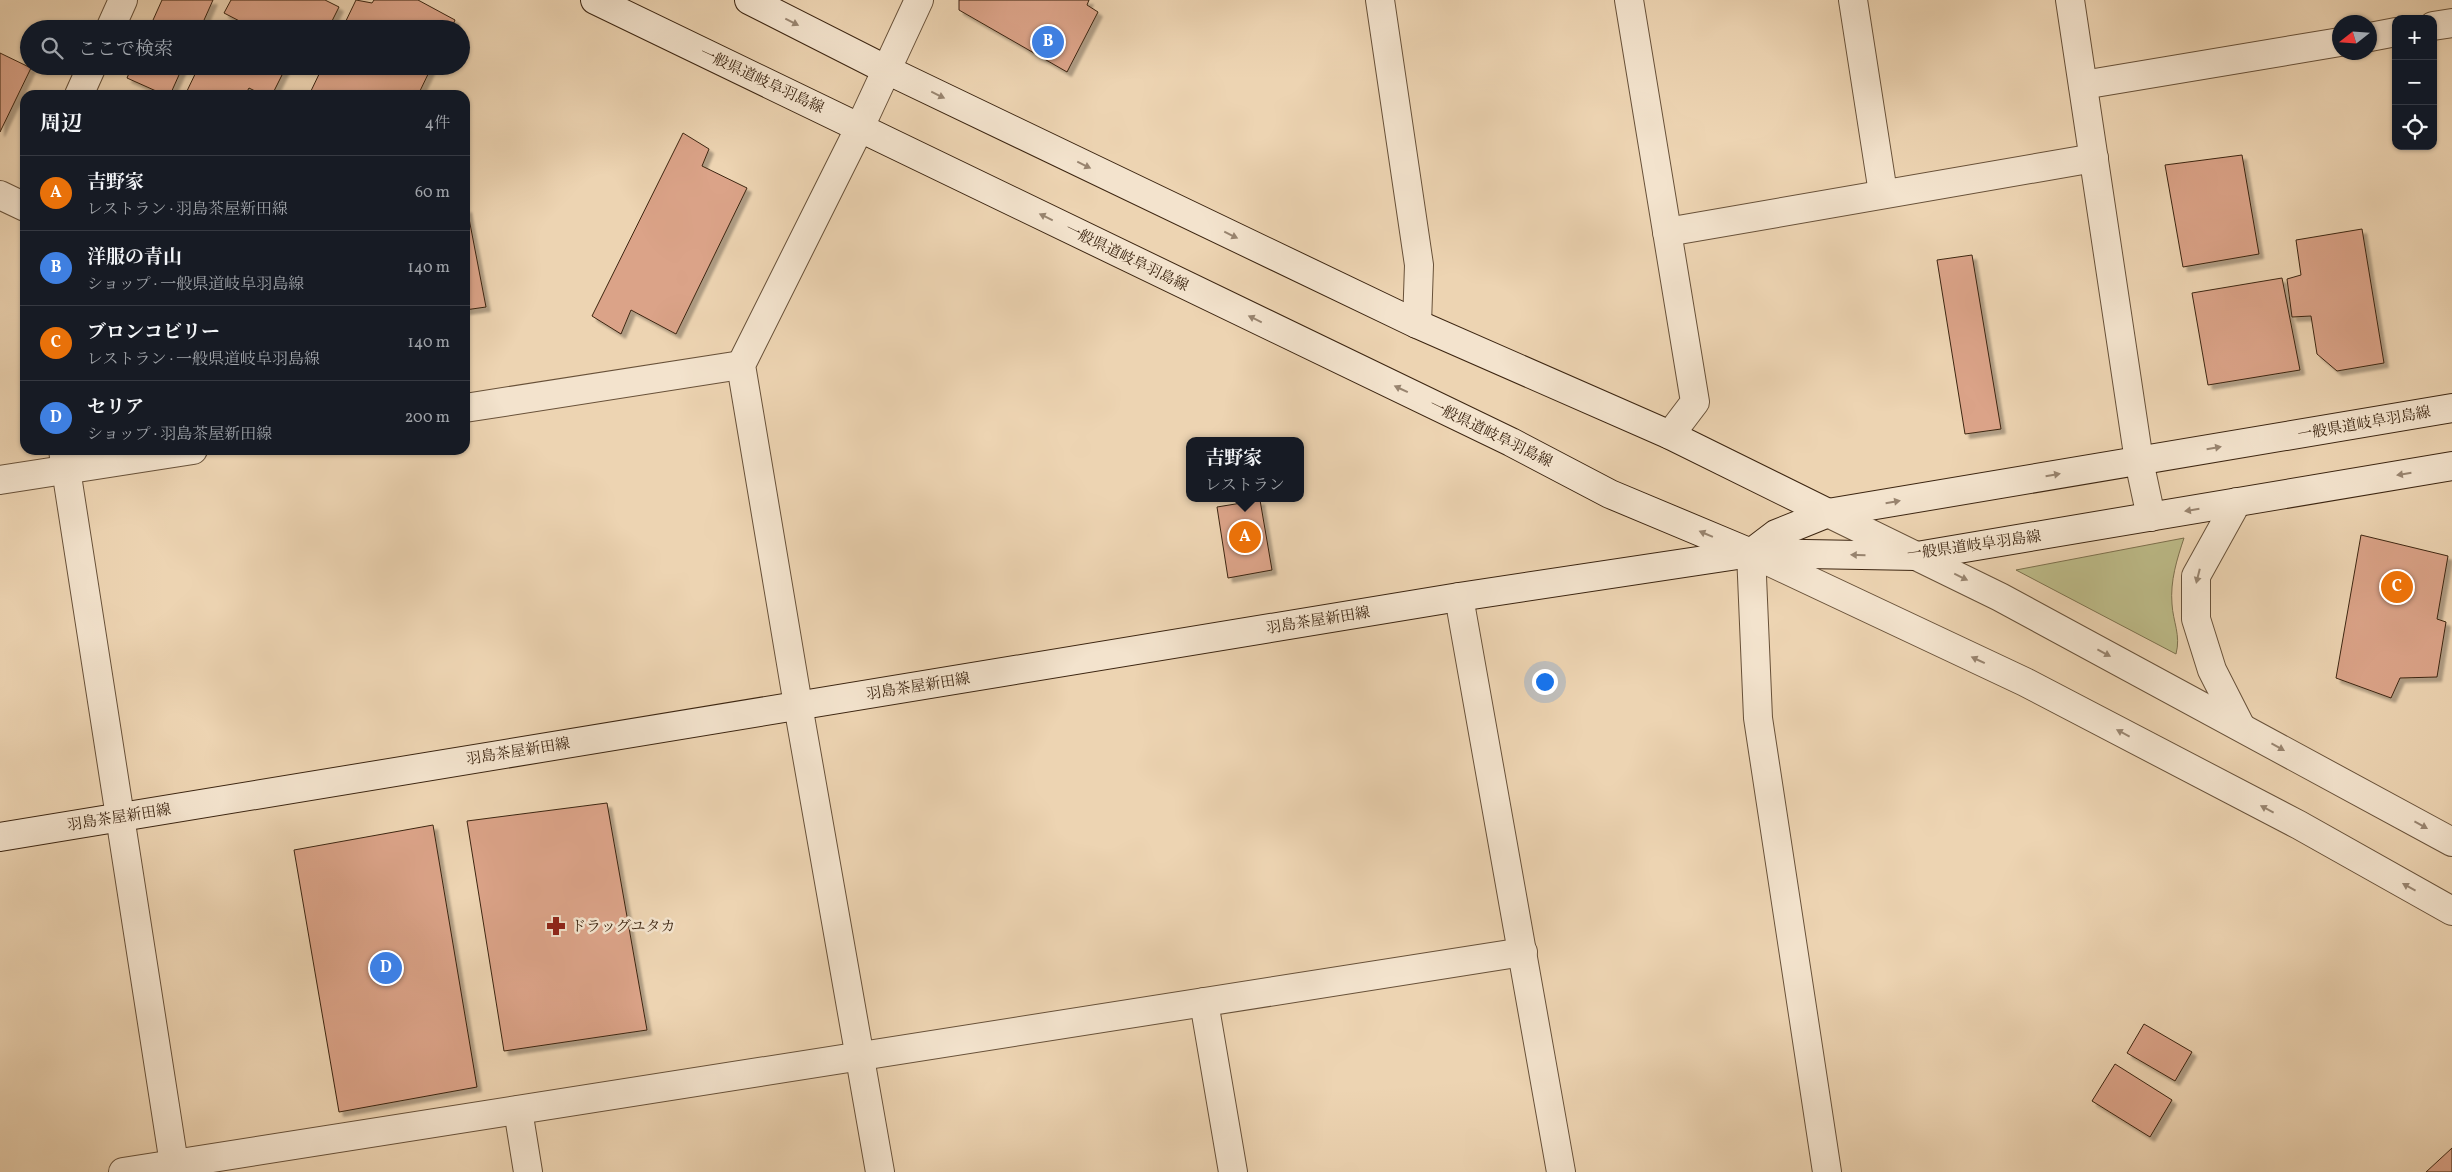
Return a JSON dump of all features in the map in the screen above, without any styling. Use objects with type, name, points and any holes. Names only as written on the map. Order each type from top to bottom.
[{"type":"street","points":[[114,20],[123,0]]},
{"type":"street","name":"一般県道岐阜羽島線","points":[[595,0],[1511,442],[1610,494],[1751,553],[1917,556],[2452,466]]},
{"type":"street","points":[[749,0],[886,70],[1417,324],[1670,435],[2000,597],[2452,842]]},
{"type":"street","points":[[880,1172],[798,705],[741,365],[860,127],[919,0]]},
{"type":"street","points":[[1380,0],[1419,265],[1417,324]]},
{"type":"street","points":[[1629,0],[1696,402],[1670,435]]},
{"type":"street","points":[[1852,0],[1883,193]]},
{"type":"street","points":[[2070,0],[2139,461],[2151,516]]},
{"type":"street","points":[[2437,25],[2452,23]]},
{"type":"street","points":[[2377,36],[2392,33]]},
{"type":"street","points":[[2083,85],[2332,43]]},
{"type":"street","points":[[81,90],[88,75]]},
{"type":"street","points":[[1667,232],[1883,193],[2094,158]]},
{"type":"street","points":[[0,195],[20,205]]},
{"type":"street","points":[[470,407],[741,365]]},
{"type":"street","name":"一般県道岐阜羽島線","points":[[1828,513],[2452,408]]},
{"type":"street","points":[[0,480],[65,460],[129,455]]},
{"type":"street","points":[[65,460],[174,1168]]},
{"type":"street","points":[[2237,502],[2196,576],[2196,620],[2212,670],[2241,727]]},
{"type":"street","name":"羽島茶屋新田線","points":[[0,837],[1459,597],[1751,553],[1776,534],[1828,513]]},
{"type":"street","points":[[1827,1172],[1758,718],[1751,553],[2025,682],[2300,826],[2452,910]]},
{"type":"street","points":[[1459,597],[1561,1172]]},
{"type":"street","points":[[123,1172],[174,1168],[518,1110],[1523,952]]},
{"type":"street","points":[[1204,1002],[1233,1172]]},
{"type":"street","points":[[518,1110],[528,1172]]},
{"type":"shaded area","points":[[2184,538],[2172,587],[2173,611],[2178,641],[2176,654],[2016,570]]},
{"type":"building","points":[[162,0],[213,0],[204,20],[153,20]]},
{"type":"building","points":[[231,0],[325,0],[339,7],[332,20],[238,20],[224,13]]},
{"type":"building","points":[[356,0],[372,3],[374,0],[418,0],[455,20],[346,20]]},
{"type":"building","points":[[959,0],[1089,0],[1087,5],[1098,12],[1067,72],[959,10]]},
{"type":"building","points":[[0,53],[20,63],[20,75],[28,75],[0,132]]},
{"type":"building","points":[[128,75],[179,75],[172,90],[154,90],[127,78]]},
{"type":"building","points":[[195,75],[282,75],[274,90],[253,90],[249,88],[248,90],[187,90]]},
{"type":"building","points":[[319,75],[428,75],[420,90],[311,90]]},
{"type":"building","points":[[683,133],[709,149],[702,166],[747,188],[676,334],[631,310],[621,334],[592,316]]},
{"type":"building","points":[[2242,155],[2259,254],[2183,267],[2165,165]]},
{"type":"building","points":[[470,224],[486,307],[470,309]]},
{"type":"building","points":[[2362,229],[2384,363],[2337,371],[2317,354],[2311,316],[2292,317],[2287,279],[2301,275],[2296,240]]},
{"type":"building","points":[[1972,255],[2001,429],[1965,434],[1937,260]]},
{"type":"building","points":[[2282,278],[2300,370],[2208,385],[2192,293]]},
{"type":"building","points":[[1260,502],[1272,570],[1228,578],[1217,507]]},
{"type":"building","points":[[2361,535],[2448,556],[2437,619],[2446,622],[2437,677],[2400,678],[2391,698],[2336,678]]},
{"type":"building","name":"ドラッグユタカ","points":[[607,803],[647,1030],[504,1051],[467,821]]},
{"type":"building","points":[[433,825],[477,1087],[339,1112],[294,850]]},
{"type":"building","points":[[2144,1024],[2192,1052],[2175,1081],[2127,1053]]},
{"type":"building","points":[[2115,1064],[2172,1100],[2150,1137],[2092,1101]]},
{"type":"building","points":[[2452,1148],[2452,1172],[2426,1172]]},
{"type":"place","name":"洋服の青山","points":[[1048,42]]},
{"type":"place","name":"吉野家","points":[[1245,537]]},
{"type":"place","name":"ブロンコビリー","points":[[2397,587]]},
{"type":"place","name":"ドラッグユタカ","points":[[556,926]]},
{"type":"place","name":"セリア","points":[[386,968]]}]
